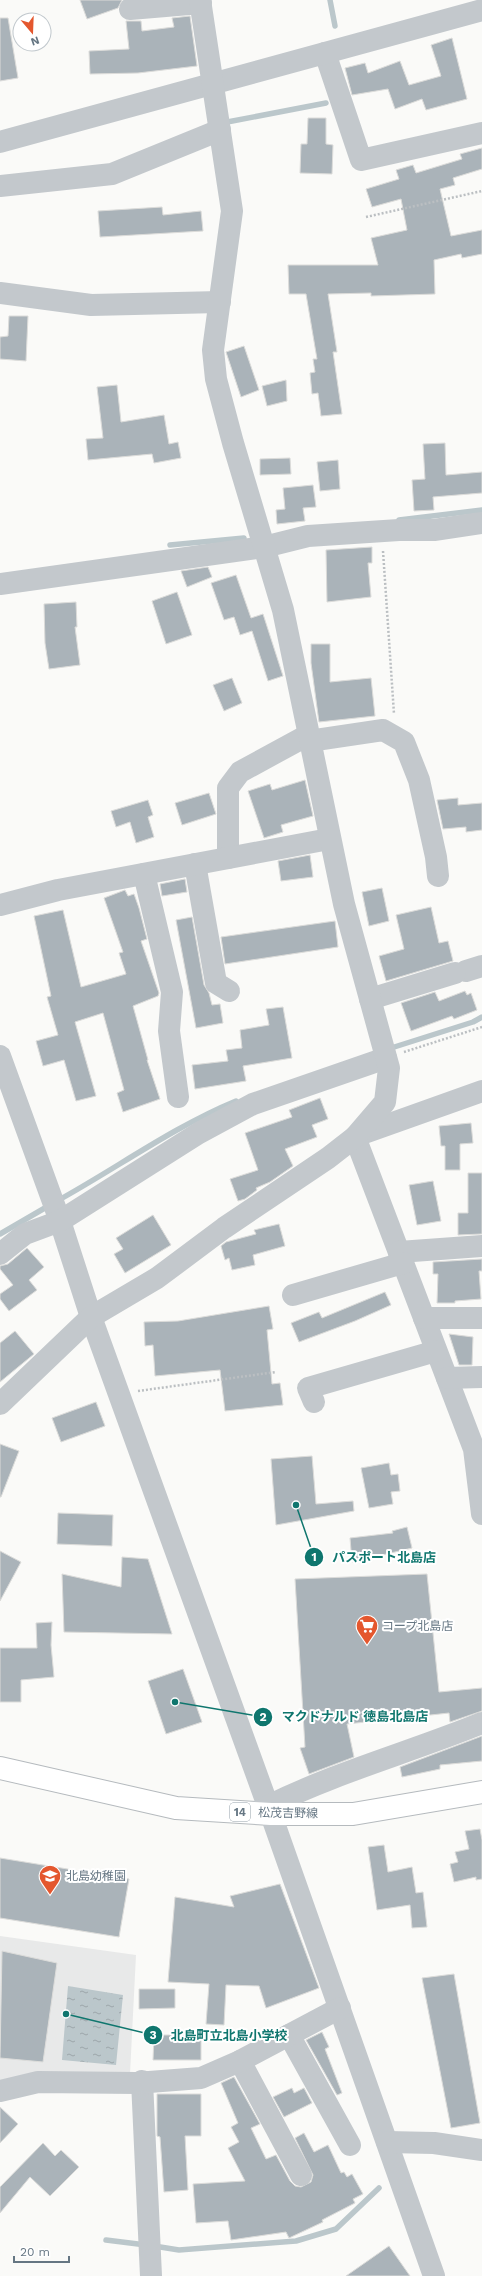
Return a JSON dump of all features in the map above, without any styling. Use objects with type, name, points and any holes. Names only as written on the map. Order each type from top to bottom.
[{"type":"main road","name":"松茂吉野線","points":[[0,1768],[176,1808],[353,1814],[482,1792]]},
{"type":"street","points":[[0,1404],[91,1317],[157,1278],[355,1137],[385,1102],[389,1068],[344,904],[329,839],[283,610],[233,443],[216,379],[213,350],[232,211],[200,2],[130,9]]},
{"type":"street","points":[[0,142],[325,53],[458,8],[482,10]]},
{"type":"street","points":[[325,53],[361,160],[482,133]]},
{"type":"street","points":[[0,186],[112,174],[219,125]]},
{"type":"street","points":[[0,293],[91,305],[220,302]]},
{"type":"street","points":[[0,584],[264,547],[308,536],[381,531],[434,530],[482,523]]},
{"type":"street","points":[[228,858],[228,788],[240,772],[309,738],[383,730],[404,742],[419,780],[436,857],[438,876]]},
{"type":"street","points":[[0,905],[58,890],[329,839]]},
{"type":"street","points":[[195,864],[216,983],[229,990]]},
{"type":"street","points":[[144,874],[172,992],[169,1031],[178,1097]]},
{"type":"street","points":[[370,999],[468,970]]},
{"type":"street","points":[[0,1056],[55,1209],[118,1394],[270,1810],[434,2276]]},
{"type":"street","points":[[0,1254],[55,1209],[254,1104],[386,1058]]},
{"type":"street","points":[[355,1137],[482,1091]]},
{"type":"street","points":[[355,1137],[474,1449],[482,1514]]},
{"type":"street","points":[[293,1295],[401,1257],[482,1246]]},
{"type":"street","points":[[424,1318],[482,1318]]},
{"type":"street","points":[[314,1402],[308,1388],[436,1351]]},
{"type":"street","points":[[447,1378],[482,1377]]},
{"type":"street","points":[[270,1810],[303,1789],[362,1766],[482,1724]]},
{"type":"street","points":[[0,2092],[38,2082],[142,2082],[201,2078],[240,2061],[340,2008]]},
{"type":"street","points":[[289,2035],[350,2146]]},
{"type":"street","points":[[240,2061],[301,2175]]},
{"type":"street","points":[[142,2082],[151,2276]]},
{"type":"street","points":[[387,2142],[434,2143],[482,2150]]},
{"type":"path","points":[[366,218],[482,191]]},
{"type":"path","points":[[381,531],[391,652],[395,727],[393,736]]},
{"type":"path","points":[[386,1058],[482,1026]]},
{"type":"path","points":[[118,1394],[276,1372]]},
{"type":"shaded area","points":[[0,1936],[136,1955],[130,2074],[0,2082]]},
{"type":"water","points":[[68,1986],[123,1995],[116,2065],[62,2060]]},
{"type":"building","points":[[80,0],[122,0],[118,8],[87,19]]},
{"type":"building","points":[[190,16],[197,66],[138,73],[90,74],[89,51],[129,49],[126,21],[141,21],[142,31],[174,27],[172,18]]},
{"type":"building","points":[[0,18],[8,18],[12,52],[14,52],[18,78],[0,81]]},
{"type":"building","points":[[452,38],[467,99],[426,110],[422,99],[395,109],[388,89],[352,95],[345,68],[365,63],[368,73],[400,61],[409,85],[441,76],[431,45]]},
{"type":"building","points":[[308,118],[326,118],[326,144],[333,145],[332,174],[300,173],[301,144],[307,144]]},
{"type":"building","points":[[482,148],[482,169],[453,178],[455,185],[440,189],[451,236],[482,230],[482,254],[462,258],[461,254],[434,260],[435,294],[371,296],[371,293],[328,294],[337,352],[333,352],[342,414],[321,416],[318,393],[312,394],[310,373],[315,372],[313,359],[317,359],[306,294],[289,294],[288,265],[378,265],[371,238],[407,230],[401,199],[372,207],[366,189],[399,179],[396,170],[413,165],[416,173],[462,159],[460,154]]},
{"type":"building","points":[[162,207],[163,215],[201,211],[203,231],[100,237],[98,211]]},
{"type":"building","points":[[9,316],[28,316],[26,361],[0,359],[0,337],[8,336]]},
{"type":"building","points":[[244,346],[259,390],[241,397],[226,352]]},
{"type":"building","points":[[286,380],[287,401],[267,406],[262,386]]},
{"type":"building","points":[[117,385],[121,422],[164,415],[169,444],[178,442],[181,458],[154,463],[152,454],[88,460],[86,439],[103,438],[97,387]]},
{"type":"building","points":[[445,443],[446,475],[482,472],[482,493],[433,497],[434,510],[414,511],[412,480],[425,479],[423,444]]},
{"type":"building","points":[[290,458],[291,474],[260,475],[260,459]]},
{"type":"building","points":[[338,460],[340,489],[320,491],[317,462]]},
{"type":"building","points":[[313,485],[316,507],[303,508],[305,521],[277,524],[276,510],[285,509],[283,488]]},
{"type":"building","points":[[372,547],[372,563],[368,563],[371,597],[327,602],[326,550]]},
{"type":"building","points":[[208,567],[212,577],[187,587],[181,571]]},
{"type":"building","points":[[236,575],[251,618],[263,614],[283,676],[268,681],[252,631],[240,635],[234,617],[224,620],[211,583]]},
{"type":"building","points":[[177,592],[192,635],[166,644],[152,601]]},
{"type":"building","points":[[76,602],[77,627],[75,627],[80,665],[49,669],[45,643],[44,604]]},
{"type":"building","points":[[311,644],[330,644],[330,682],[371,678],[375,716],[319,722],[311,663]]},
{"type":"building","points":[[232,678],[242,703],[224,711],[213,685]]},
{"type":"building","points":[[305,780],[313,816],[281,825],[283,832],[264,838],[248,791],[270,784],[272,790]]},
{"type":"building","points":[[209,793],[216,814],[182,825],[175,803]]},
{"type":"building","points":[[458,798],[458,805],[482,803],[482,830],[466,832],[466,827],[443,829],[437,800]]},
{"type":"building","points":[[148,800],[153,815],[148,817],[154,837],[136,843],[130,822],[116,827],[111,811]]},
{"type":"building","points":[[310,855],[313,877],[281,881],[278,861]]},
{"type":"building","points":[[185,879],[187,892],[162,896],[160,884]]},
{"type":"building","points":[[382,888],[389,921],[369,926],[362,892]]},
{"type":"building","points":[[125,890],[128,896],[134,894],[139,908],[147,939],[141,941],[159,993],[158,996],[133,1006],[147,1060],[160,1099],[123,1112],[117,1093],[124,1090],[103,1013],[75,1022],[96,1096],[76,1101],[64,1060],[43,1066],[36,1041],[58,1035],[47,997],[51,996],[34,916],[63,910],[81,987],[126,974],[119,953],[123,952],[104,898]]},
{"type":"building","points":[[431,907],[439,943],[448,941],[453,961],[386,981],[379,956],[404,949],[396,915]]},
{"type":"building","points":[[192,917],[204,985],[209,993],[212,1005],[220,1004],[223,1023],[196,1028],[176,920]]},
{"type":"building","points":[[335,921],[338,947],[225,964],[221,937]]},
{"type":"building","points":[[465,991],[467,995],[471,993],[477,1010],[454,1019],[452,1016],[411,1031],[401,1003],[435,992],[439,1001]]},
{"type":"building","points":[[283,1007],[292,1058],[243,1066],[246,1081],[195,1089],[192,1065],[228,1061],[226,1050],[242,1048],[240,1030],[269,1025],[266,1009]]},
{"type":"building","points":[[320,1098],[328,1119],[312,1125],[317,1137],[285,1149],[293,1166],[270,1182],[256,1188],[257,1190],[245,1199],[238,1201],[230,1179],[258,1170],[245,1133],[292,1117],[289,1110]]},
{"type":"building","points":[[471,1123],[473,1143],[460,1144],[460,1170],[445,1170],[445,1146],[441,1146],[439,1126]]},
{"type":"building","points":[[468,1173],[482,1173],[482,1234],[458,1235],[458,1213],[468,1213]]},
{"type":"building","points":[[433,1181],[441,1221],[417,1225],[409,1185]]},
{"type":"building","points":[[153,1215],[171,1245],[125,1273],[114,1254],[123,1249],[116,1238]]},
{"type":"building","points":[[279,1224],[285,1246],[253,1255],[255,1265],[232,1270],[229,1258],[225,1260],[221,1246],[226,1242],[256,1234],[254,1230]]},
{"type":"building","points":[[27,1248],[44,1267],[29,1280],[37,1290],[9,1311],[0,1299],[0,1294],[13,1285],[0,1269],[0,1266],[8,1264]]},
{"type":"building","points":[[482,1259],[482,1271],[479,1271],[481,1299],[455,1301],[455,1303],[437,1303],[438,1274],[433,1274],[433,1262]]},
{"type":"building","points":[[385,1292],[391,1305],[355,1321],[299,1342],[291,1323],[319,1312],[322,1318]]},
{"type":"building","points":[[269,1306],[273,1329],[267,1330],[272,1384],[280,1383],[283,1405],[225,1411],[220,1370],[155,1376],[153,1345],[145,1346],[144,1322],[178,1321]]},
{"type":"building","points":[[15,1331],[34,1354],[0,1382],[0,1343]]},
{"type":"building","points":[[449,1334],[473,1337],[472,1365],[459,1365]]},
{"type":"building","points":[[96,1402],[105,1426],[61,1442],[52,1418]]},
{"type":"building","points":[[0,1444],[19,1451],[1,1497],[0,1497]]},
{"type":"building","points":[[312,1456],[316,1504],[353,1501],[354,1511],[276,1525],[271,1459]]},
{"type":"building","points":[[389,1463],[391,1475],[398,1474],[400,1491],[391,1492],[393,1504],[369,1508],[361,1468]]},
{"type":"building","points":[[58,1513],[113,1515],[112,1546],[57,1544]]},
{"type":"building","points":[[407,1527],[412,1548],[352,1562],[350,1538],[393,1533],[392,1531]]},
{"type":"building","points":[[0,1551],[21,1562],[0,1601]]},
{"type":"building","points":[[122,1557],[148,1559],[172,1634],[64,1632],[62,1574],[121,1587]]},
{"type":"building","name":"コープ北島店","points":[[427,1574],[439,1692],[482,1688],[482,1711],[450,1722],[449,1713],[347,1724],[354,1757],[309,1774],[300,1748],[305,1747],[295,1579]]},
{"type":"building","points":[[52,1622],[51,1645],[54,1677],[21,1680],[21,1702],[0,1702],[0,1648],[37,1648],[36,1623]]},
{"type":"building","points":[[183,1669],[202,1722],[166,1734],[148,1681]]},
{"type":"building","points":[[482,1736],[482,1761],[440,1765],[440,1769],[402,1777],[400,1767]]},
{"type":"building","points":[[480,1829],[482,1840],[482,1879],[476,1880],[476,1877],[454,1882],[450,1864],[458,1862],[455,1852],[469,1849],[465,1831]]},
{"type":"building","points":[[384,1845],[388,1872],[412,1867],[416,1893],[423,1892],[427,1927],[412,1928],[410,1905],[377,1910],[368,1847]]},
{"type":"building","points":[[0,1858],[129,1879],[119,1937],[0,1918]]},
{"type":"building","points":[[280,1884],[319,1988],[266,2008],[259,1986],[226,1985],[224,2025],[206,2024],[209,1984],[168,1982],[175,1897],[234,1907],[230,1896]]},
{"type":"building","points":[[2,1951],[57,1963],[43,2062],[0,2058]]},
{"type":"building","points":[[454,1974],[480,2123],[451,2128],[422,1978]]},
{"type":"building","points":[[139,1989],[175,1989],[175,2008],[139,2009]]},
{"type":"building","points":[[322,2032],[329,2047],[325,2049],[342,2093],[337,2095],[306,2040]]},
{"type":"building","points":[[154,2035],[201,2035],[201,2060],[153,2060]]},
{"type":"building","points":[[234,2077],[260,2124],[251,2128],[266,2159],[276,2155],[290,2181],[295,2186],[301,2187],[311,2182],[313,2175],[295,2138],[304,2133],[314,2152],[328,2145],[341,2173],[344,2172],[347,2177],[352,2174],[363,2194],[353,2199],[355,2203],[322,2220],[323,2222],[289,2238],[286,2232],[231,2240],[228,2221],[196,2223],[193,2184],[245,2181],[228,2148],[239,2142],[231,2127],[238,2123],[221,2083]]},
{"type":"building","points":[[292,2088],[294,2093],[304,2088],[312,2103],[284,2117],[273,2097]]},
{"type":"building","points":[[157,2094],[201,2094],[201,2136],[185,2136],[188,2190],[164,2192],[160,2137],[157,2136]]},
{"type":"building","points":[[0,2107],[18,2124],[0,2143]]},
{"type":"building","points":[[43,2143],[55,2156],[61,2150],[79,2167],[50,2196],[30,2177],[0,2213],[0,2187]]},
{"type":"building","points":[[389,2246],[410,2276],[346,2276]]},
{"type":"waterway","points":[[330,0],[335,26]]},
{"type":"waterway","points":[[222,123],[326,103]]},
{"type":"waterway","points":[[399,520],[482,510]]},
{"type":"waterway","points":[[170,545],[244,538]]},
{"type":"waterway","points":[[388,1049],[473,1022],[482,1017]]},
{"type":"waterway","points":[[57,1201],[167,1135],[236,1101]]},
{"type":"waterway","points":[[0,1234],[50,1205]]},
{"type":"waterway","points":[[154,2246],[179,2250],[296,2241],[336,2229],[379,2188]]},
{"type":"waterway","points":[[106,2240],[146,2245]]},
{"type":"place","name":"パスポート北島店","points":[[296,1505]]},
{"type":"place","name":"コープ北島店","points":[[367,1646]]},
{"type":"place","name":"マクドナルド 徳島北島店","points":[[175,1702]]},
{"type":"place","name":"北島幼稚園","points":[[50,1896]]},
{"type":"place","name":"北島町立北島小学校","points":[[66,2014]]}]
